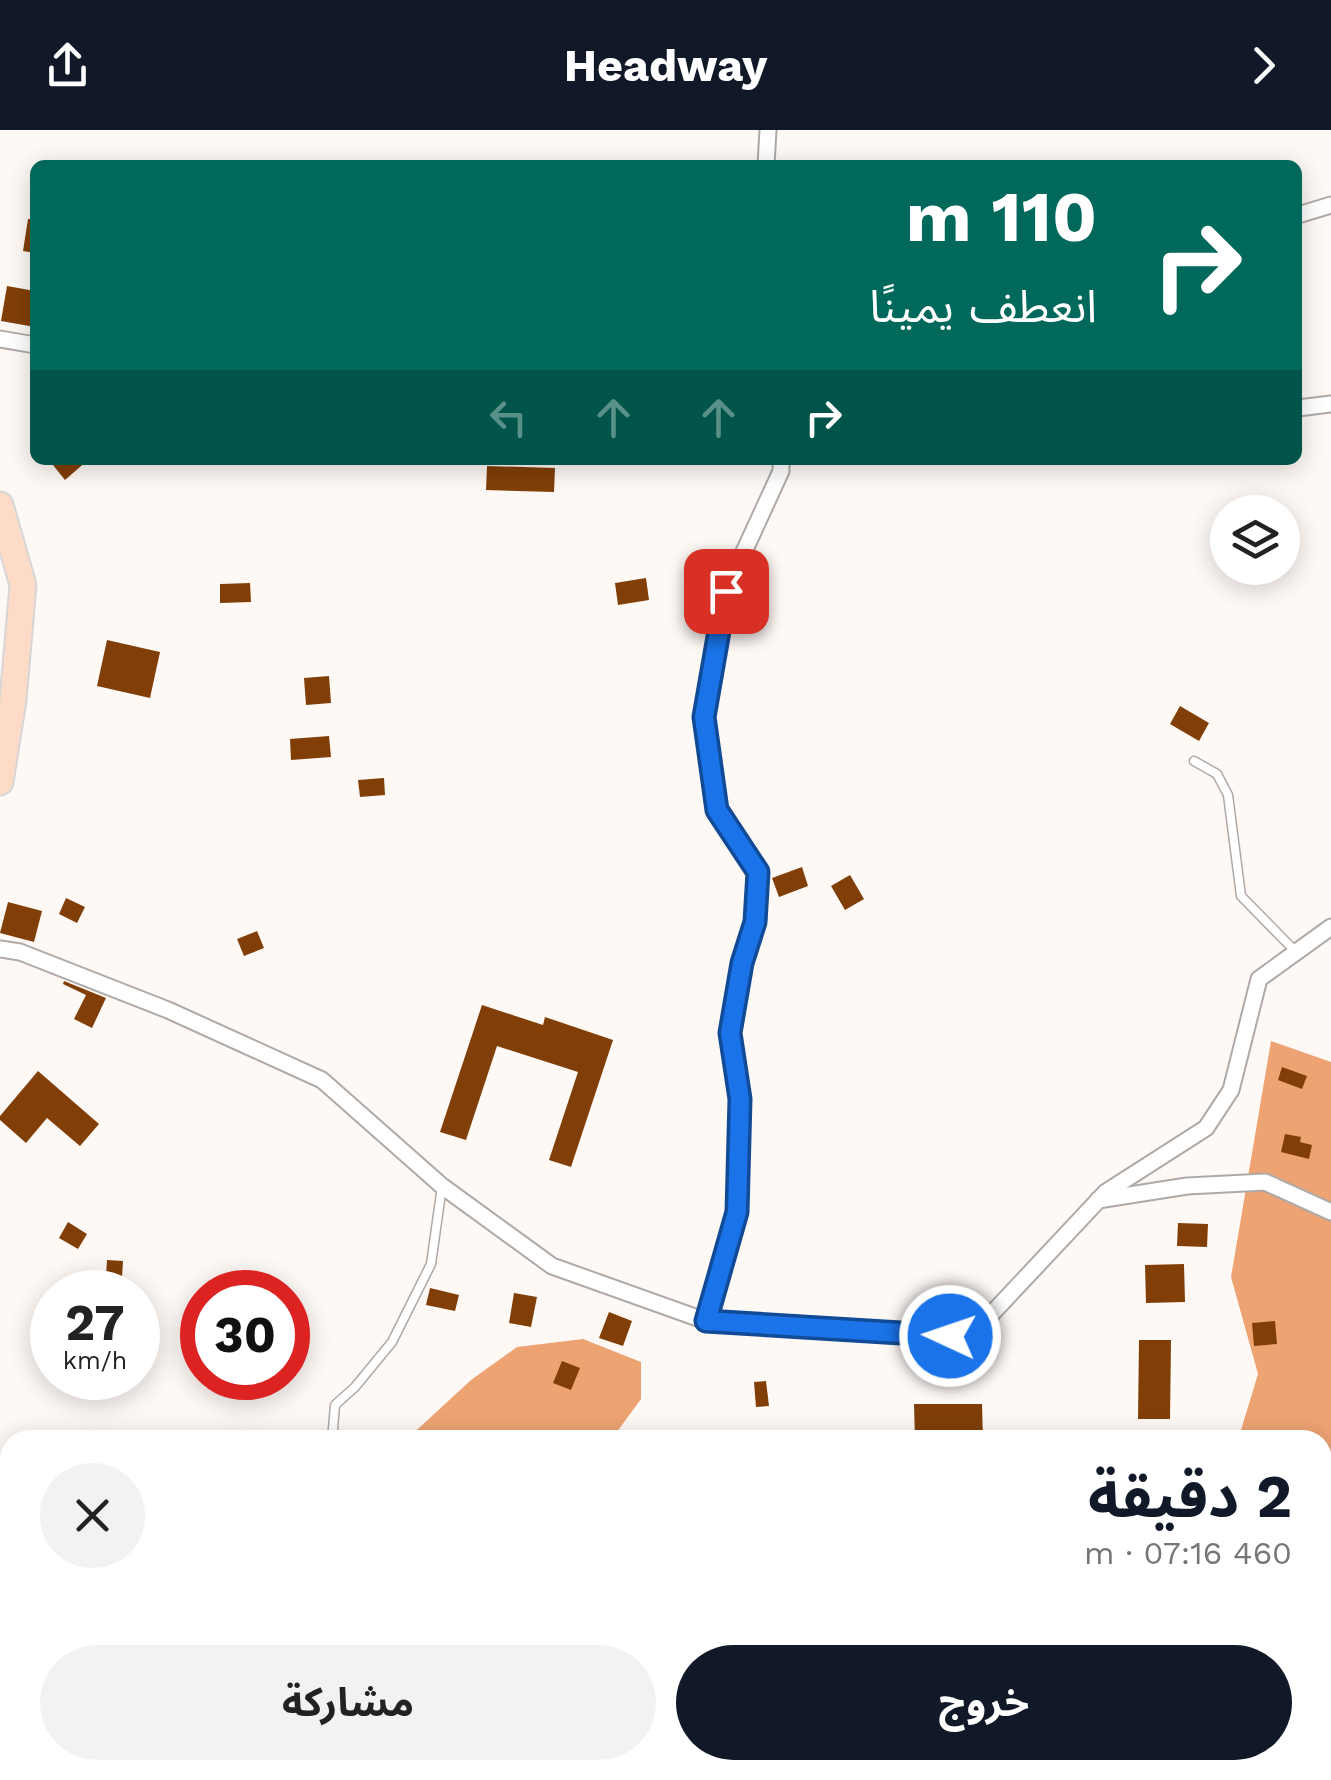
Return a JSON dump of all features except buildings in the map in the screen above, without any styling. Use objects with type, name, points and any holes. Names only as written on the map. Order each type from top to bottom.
[{"type":"main road","points":[[0,505],[22,585],[7,682],[0,782]]},
{"type":"street","points":[[766,160],[768,130]]},
{"type":"street","points":[[1302,214],[1331,205]]},
{"type":"street","points":[[0,339],[30,344]]},
{"type":"street","points":[[1302,408],[1331,404]]},
{"type":"street","points":[[706,1321],[737,1212],[740,1099],[730,1033],[742,963],[755,922],[758,872],[717,810],[704,717],[726,591],[781,465]]},
{"type":"street","points":[[0,949],[20,952],[168,1010],[322,1080],[442,1186],[552,1266],[706,1321],[950,1336],[984,1322],[1098,1200],[1206,1128],[1230,1090],[1259,980],[1331,926]]},
{"type":"street","points":[[1098,1200],[1188,1186],[1264,1182],[1331,1212]]},
{"type":"lane","points":[[1194,761],[1217,774],[1228,795],[1242,896],[1296,952]]},
{"type":"lane","points":[[333,1430],[336,1405],[392,1342],[432,1264],[442,1186]]},
{"type":"shaded area","points":[[1271,1041],[1331,1062],[1331,1430],[1241,1430],[1258,1374],[1231,1277]]},
{"type":"shaded area","points":[[583,1339],[641,1362],[641,1399],[618,1430],[417,1430],[471,1380],[517,1347]]},
{"type":"route","points":[[726,591],[704,717],[717,810],[758,872],[755,922],[742,963],[730,1033],[740,1099],[737,1212],[706,1321],[950,1336]]}]
